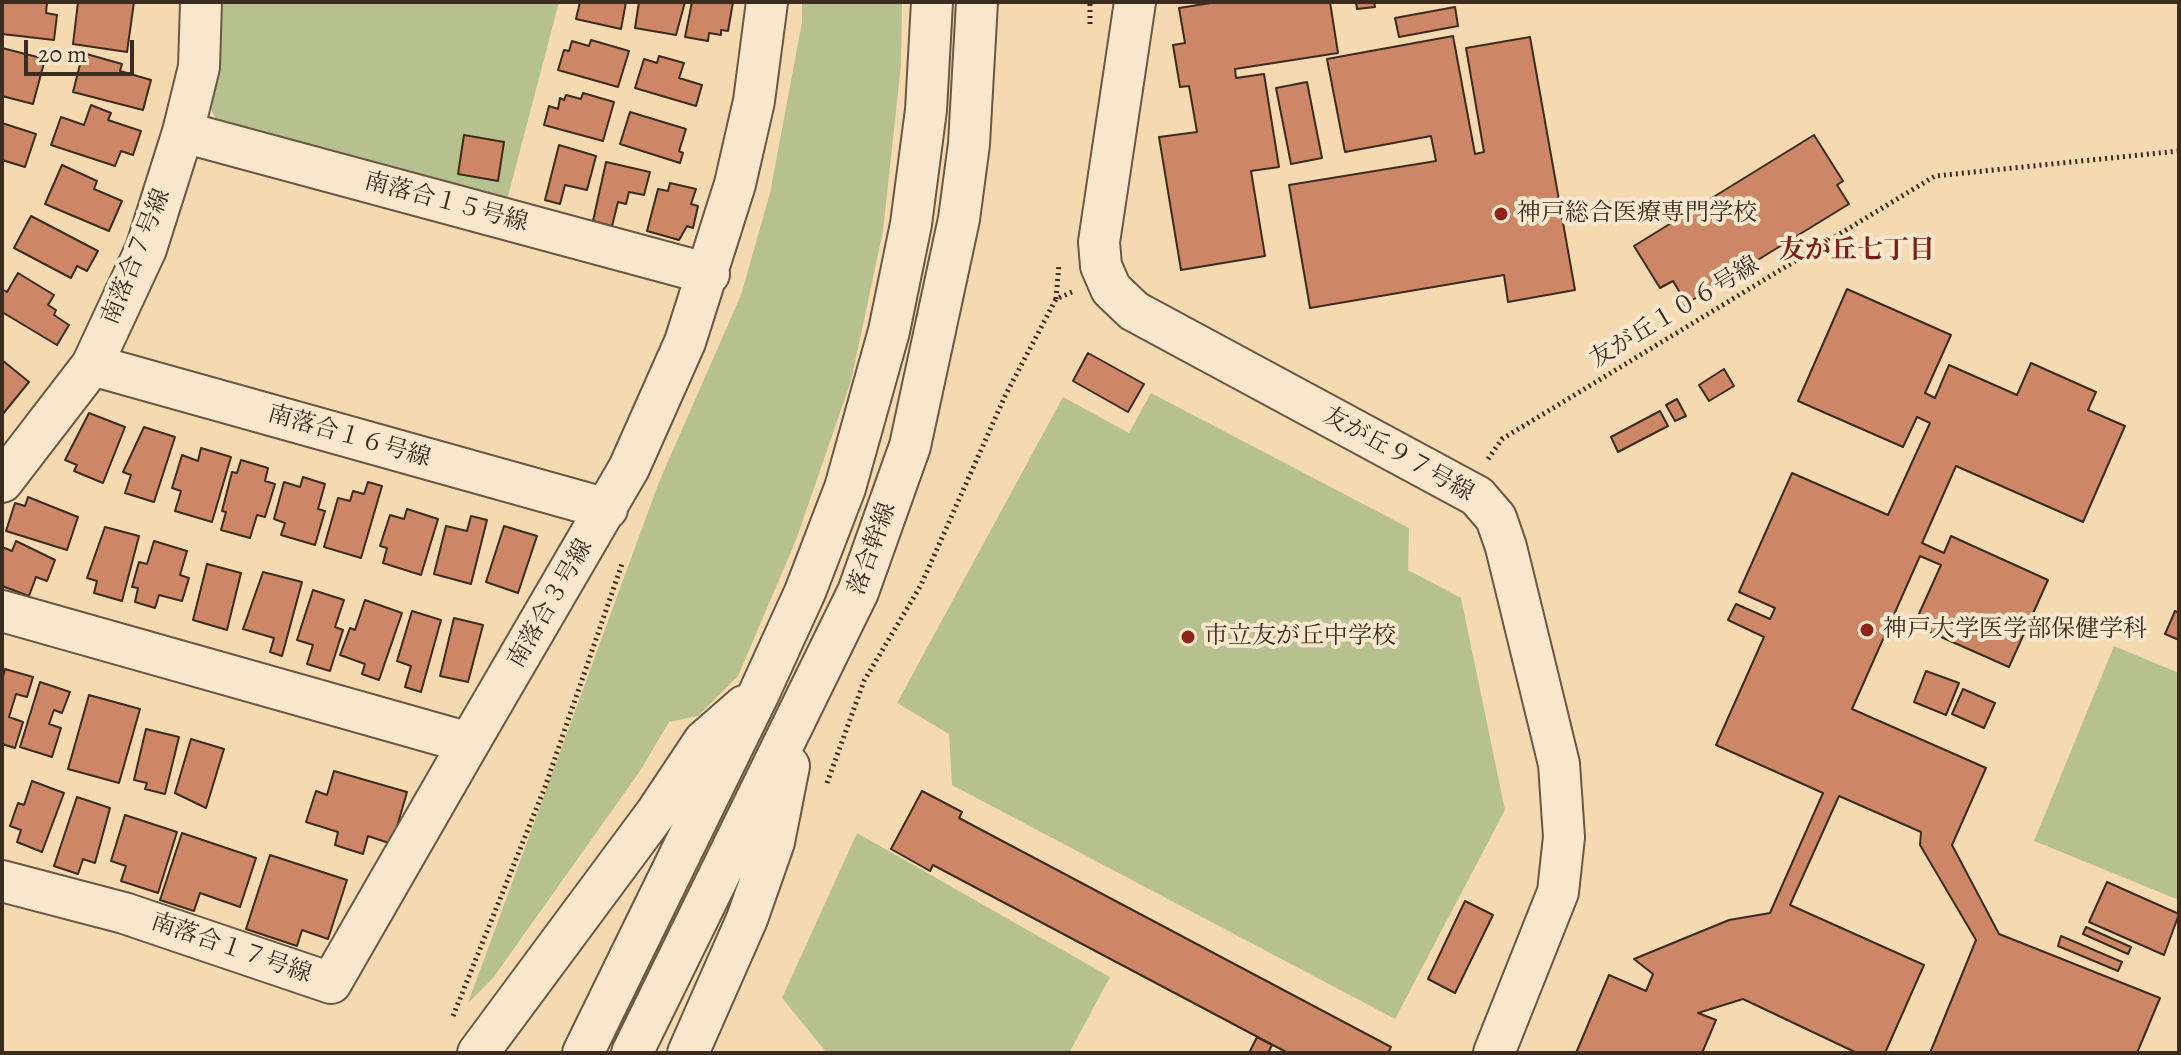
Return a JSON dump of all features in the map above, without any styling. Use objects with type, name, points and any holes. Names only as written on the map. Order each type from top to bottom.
[{"type":"street","name":"南落合７号線","points":[[2,482],[92,365],[146,249],[183,132],[199,67],[201,2]]},
{"type":"street","name":"南落合３号線","points":[[469,743],[607,509],[641,444],[685,342],[709,274],[754,101],[767,2]]},
{"type":"street","name":"落合幹線","points":[[583,1053],[759,693],[805,592],[845,488],[889,331],[919,168],[932,2]]},
{"type":"street","name":"落合幹線","points":[[632,1053],[858,592],[910,446],[959,219],[969,144],[977,2]]},
{"type":"street","name":"友が丘９７号線","points":[[1135,2],[1099,242],[1101,266],[1111,289],[1134,311],[1477,496],[1496,518],[1506,547],[1559,764],[1564,837],[1558,892],[1494,1053]]},
{"type":"street","name":"南落合１５号線","points":[[183,132],[709,274]]},
{"type":"street","name":"南落合１６号線","points":[[92,365],[607,509]]},
{"type":"street","points":[[2,611],[469,743]]},
{"type":"street","points":[[478,1053],[656,813],[704,741],[759,693]]},
{"type":"street","points":[[688,1053],[747,919],[774,842],[785,797],[793,730]]},
{"type":"street","name":"南落合１７号線","points":[[2,881],[124,913],[331,983],[469,743]]},
{"type":"path","name":"友が丘１０６号線","points":[[1481,470],[1502,439],[1935,176],[2179,151]]},
{"type":"path","points":[[826,787],[864,681],[921,585],[1005,396],[1056,299],[1078,290]]},
{"type":"path","points":[[448,1027],[545,787],[626,551]]},
{"type":"green space","points":[[211,2],[559,2],[507,200],[216,120],[205,95]]},
{"type":"green space","points":[[802,2],[902,2],[901,65],[883,231],[851,381],[796,540],[738,676],[698,716],[669,722],[640,771],[493,978],[468,1003],[659,482],[741,295],[770,193],[802,22]]},
{"type":"green space","points":[[1151,393],[1409,528],[1408,570],[1461,598],[1505,810],[1395,1019],[952,785],[949,734],[897,703],[1063,397],[1129,433]]},
{"type":"green space","points":[[2114,646],[2179,673],[2179,900],[2034,841]]},
{"type":"green space","points":[[857,833],[1110,977],[1069,1053],[827,1053],[782,998]]},
{"type":"building","points":[[2,2],[47,3],[46,13],[57,15],[54,40],[2,34]]},
{"type":"building","points":[[78,2],[134,2],[127,52],[73,44]]},
{"type":"building","points":[[580,2],[626,2],[621,29],[576,19]]},
{"type":"building","points":[[639,2],[685,2],[676,35],[635,28]]},
{"type":"building","points":[[692,2],[733,2],[728,31],[721,30],[721,35],[709,33],[708,41],[685,37]]},
{"type":"building","points":[[1217,2],[1330,2],[1338,53],[1235,69],[1236,78],[1264,74],[1279,167],[1251,171],[1265,256],[1181,270],[1159,137],[1197,132],[1189,86],[1180,87],[1173,45],[1185,43],[1179,8]]},
{"type":"building","points":[[1356,2],[1374,2],[1375,7],[1357,9]]},
{"type":"building","points":[[1455,7],[1458,26],[1399,37],[1395,18]]},
{"type":"building","points":[[1453,36],[1475,154],[1484,152],[1466,48],[1530,37],[1575,290],[1508,302],[1504,275],[1310,308],[1289,185],[1436,161],[1431,136],[1345,152],[1327,59]]},
{"type":"building","points":[[591,40],[629,51],[618,87],[558,70],[564,50],[569,51],[572,41],[589,46]]},
{"type":"building","points":[[2,48],[45,59],[33,104],[2,96]]},
{"type":"building","points":[[83,53],[122,64],[120,71],[151,80],[143,110],[73,92]]},
{"type":"building","points":[[659,56],[684,63],[679,78],[702,85],[696,106],[635,88],[644,59],[657,63]]},
{"type":"building","points":[[1307,82],[1322,158],[1291,164],[1276,88]]},
{"type":"building","points":[[583,93],[614,102],[603,141],[544,125],[549,106],[558,109],[560,98],[564,100],[566,95],[581,99]]},
{"type":"building","points":[[91,105],[111,113],[108,120],[141,131],[133,155],[121,151],[115,166],[51,145],[61,117],[84,125]]},
{"type":"building","points":[[630,112],[686,129],[679,151],[683,153],[680,163],[620,144]]},
{"type":"building","points":[[2,123],[36,134],[25,167],[2,160]]},
{"type":"building","points":[[464,135],[504,142],[498,181],[458,174]]},
{"type":"building","points":[[1814,135],[1843,181],[1837,185],[1849,204],[1681,307],[1676,299],[1682,296],[1673,281],[1660,288],[1634,246]]},
{"type":"building","points":[[559,145],[596,156],[587,190],[565,185],[560,204],[545,200]]},
{"type":"building","points":[[606,162],[650,172],[644,195],[629,192],[626,204],[618,202],[612,226],[593,221]]},
{"type":"building","points":[[62,165],[97,181],[94,189],[122,201],[109,231],[45,204]]},
{"type":"building","points":[[670,183],[696,189],[691,204],[698,206],[693,228],[687,226],[679,240],[647,231],[658,189],[668,191]]},
{"type":"building","points":[[31,216],[98,251],[87,271],[77,266],[71,278],[14,248]]},
{"type":"building","points":[[18,273],[54,295],[48,305],[56,310],[54,315],[69,325],[57,345],[2,312],[2,289],[7,292]]},
{"type":"building","points":[[1847,289],[1951,335],[1925,393],[1935,398],[1949,365],[2017,395],[2031,363],[2096,392],[2088,410],[2125,426],[2083,522],[1956,466],[1922,543],[1944,553],[1951,536],[2048,580],[2009,667],[1914,625],[1941,565],[1920,556],[1852,709],[1986,768],[1952,845],[1999,934],[2160,998],[2137,1053],[1930,1053],[1976,940],[1920,845],[1921,832],[1839,796],[1790,905],[1924,965],[1885,1053],[1857,1053],[1743,999],[1698,1013],[1716,1020],[1702,1053],[1576,1053],[1609,975],[1646,991],[1653,974],[1634,959],[1729,920],[1770,913],[1823,793],[1716,745],[1764,637],[1728,620],[1736,604],[1770,619],[1775,608],[1739,592],[1792,473],[1888,515],[1930,423],[1917,417],[1903,447],[1798,401]]},
{"type":"building","points":[[1088,353],[1144,384],[1128,412],[1073,381]]},
{"type":"building","points":[[2,360],[29,382],[2,415]]},
{"type":"building","points":[[1724,369],[1734,386],[1709,401],[1699,385]]},
{"type":"building","points":[[1677,399],[1686,416],[1675,421],[1666,405]]},
{"type":"building","points":[[1660,411],[1668,426],[1618,452],[1611,437]]},
{"type":"building","points":[[89,413],[125,427],[103,483],[74,471],[77,465],[65,460]]},
{"type":"building","points":[[144,427],[175,437],[154,502],[125,493],[131,475],[123,472]]},
{"type":"building","points":[[201,448],[231,457],[212,522],[175,511],[181,491],[172,488],[182,455],[198,461]]},
{"type":"building","points":[[241,460],[268,468],[265,481],[275,484],[265,517],[257,515],[250,538],[221,530],[226,512],[222,511],[232,472],[237,473]]},
{"type":"building","points":[[303,477],[325,484],[318,509],[325,511],[315,545],[281,535],[285,523],[274,519],[284,482],[300,487]]},
{"type":"building","points":[[368,482],[382,486],[361,558],[324,547],[338,498],[350,501],[353,491],[364,494]]},
{"type":"building","points":[[28,497],[78,517],[67,550],[6,531],[15,503],[25,506]]},
{"type":"building","points":[[407,509],[438,519],[421,575],[383,563],[387,548],[380,546],[390,515],[404,519]]},
{"type":"building","points":[[471,516],[487,520],[471,584],[434,574],[446,526],[467,531]]},
{"type":"building","points":[[504,526],[537,536],[518,593],[486,582]]},
{"type":"building","points":[[105,527],[139,536],[122,601],[94,593],[97,581],[87,578]]},
{"type":"building","points":[[16,541],[55,560],[47,581],[36,577],[29,596],[2,586],[2,547],[12,551]]},
{"type":"building","points":[[154,541],[187,551],[180,575],[189,578],[182,601],[159,595],[155,608],[135,602],[138,588],[132,587],[139,562],[147,564]]},
{"type":"building","points":[[207,564],[241,573],[227,630],[193,620]]},
{"type":"building","points":[[263,572],[302,582],[282,656],[270,652],[274,638],[243,629]]},
{"type":"building","points":[[313,590],[344,600],[335,627],[343,630],[330,671],[307,664],[313,645],[297,640]]},
{"type":"building","points":[[365,600],[402,613],[379,680],[362,674],[365,664],[340,655],[350,628],[355,630]]},
{"type":"building","points":[[412,611],[441,620],[421,692],[405,687],[411,666],[397,661]]},
{"type":"building","points":[[2175,611],[2179,613],[2179,640],[2165,634]]},
{"type":"building","points":[[454,618],[483,625],[468,682],[440,676]]},
{"type":"building","points":[[5,669],[33,677],[27,697],[16,694],[9,717],[23,722],[15,748],[2,744],[2,681]]},
{"type":"building","points":[[1926,671],[1959,683],[1946,715],[1914,702]]},
{"type":"building","points":[[40,682],[70,692],[62,713],[54,710],[49,724],[61,728],[52,757],[20,747]]},
{"type":"building","points":[[1963,689],[1995,703],[1984,728],[1952,714]]},
{"type":"building","points":[[89,695],[140,709],[119,783],[68,769]]},
{"type":"building","points":[[146,729],[179,737],[165,794],[145,789],[147,783],[134,780]]},
{"type":"building","points":[[191,739],[224,749],[206,808],[175,793]]},
{"type":"building","points":[[334,771],[407,792],[392,844],[368,836],[363,854],[335,845],[338,832],[306,822],[316,791],[327,795]]},
{"type":"building","points":[[32,781],[64,793],[42,852],[17,842],[21,830],[10,826],[18,803],[24,805]]},
{"type":"building","points":[[922,791],[962,812],[959,818],[1391,1047],[1388,1053],[1288,1053],[933,865],[930,871],[891,849]]},
{"type":"building","points":[[77,797],[110,808],[95,863],[83,859],[78,874],[54,866]]},
{"type":"building","points":[[125,815],[177,832],[158,893],[121,881],[126,866],[111,861]]},
{"type":"building","points":[[182,833],[256,858],[240,907],[200,893],[194,911],[160,900]]},
{"type":"building","points":[[270,855],[347,880],[328,939],[302,930],[297,946],[246,929]]},
{"type":"building","points":[[2107,882],[2179,914],[2164,955],[2089,922]]},
{"type":"building","points":[[1465,901],[1493,915],[1455,993],[1428,979]]},
{"type":"building","points":[[2086,927],[2131,947],[2128,954],[2083,934]]},
{"type":"building","points":[[2061,936],[2122,962],[2118,971],[2058,946]]},
{"type":"building","points":[[1257,1037],[1272,1045],[1268,1053],[1249,1053]]},
{"type":"place","name":"神戸総合医療専門学校","points":[[1501,214]]},
{"type":"place","name":"神戸大学医学部保健学科","points":[[1867,630]]},
{"type":"place","name":"市立友が丘中学校","points":[[1188,637]]},
{"type":"district","name":"友が丘七丁目","points":[[1857,252]]}]
